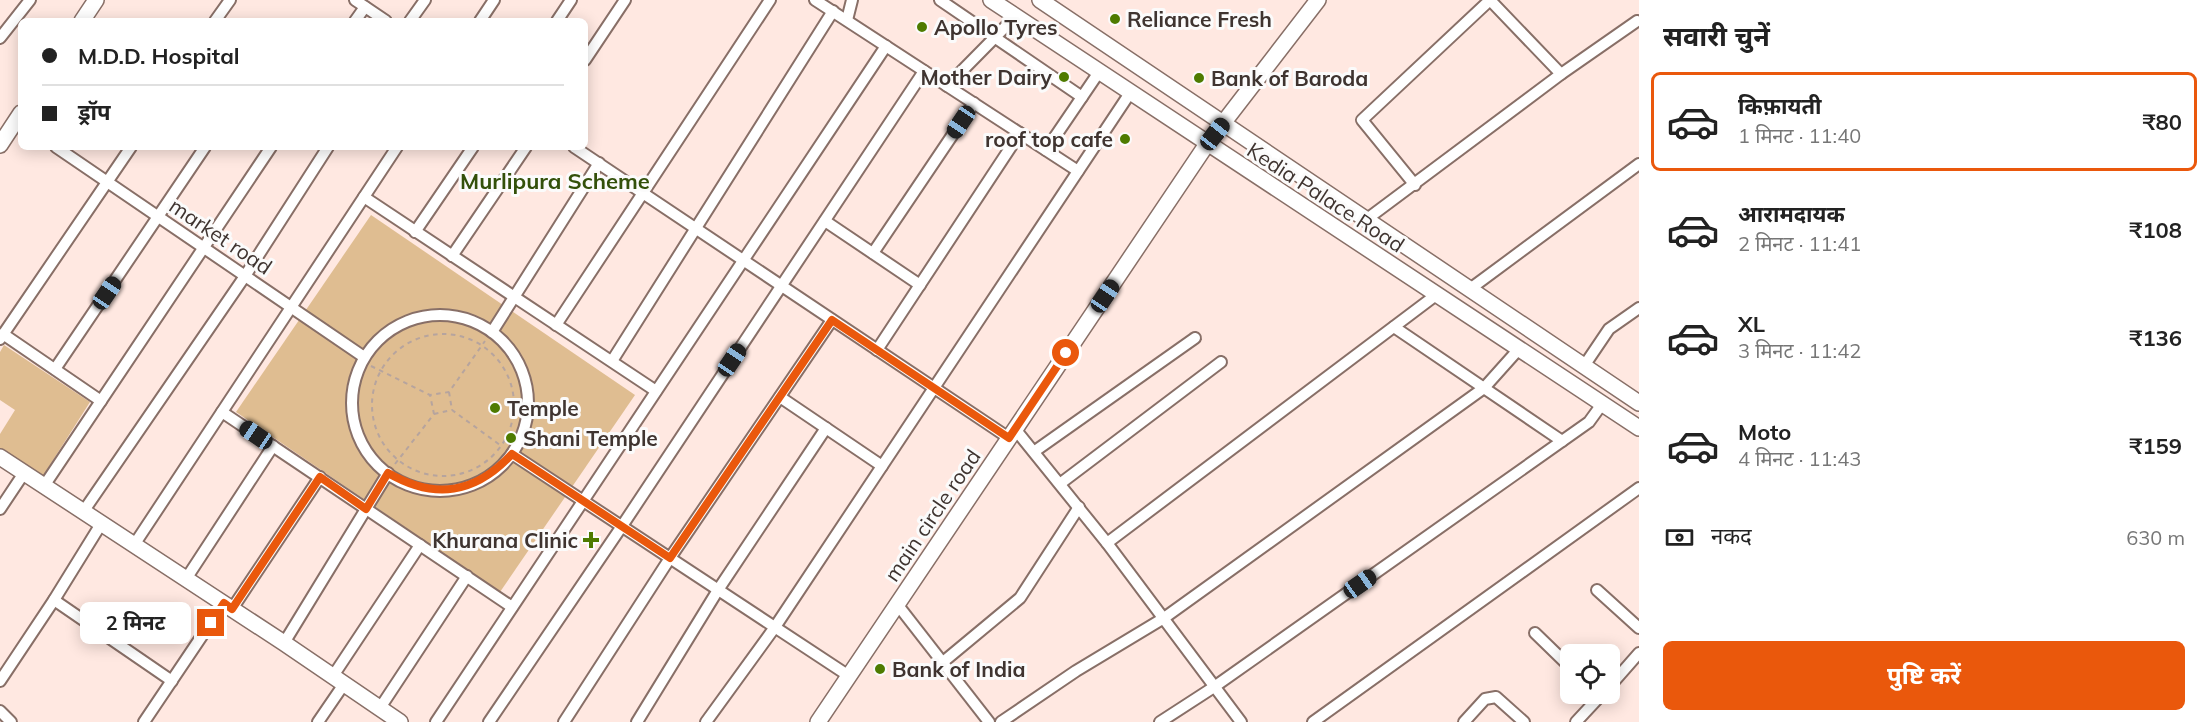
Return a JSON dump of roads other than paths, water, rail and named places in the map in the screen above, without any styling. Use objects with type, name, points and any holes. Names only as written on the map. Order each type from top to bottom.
[{"type":"street","points":[[0,38],[30,0]]},
{"type":"street","points":[[84,18],[96,0]]},
{"type":"street","points":[[217,18],[230,0]]},
{"type":"street","points":[[355,0],[382,18]]},
{"type":"street","points":[[412,18],[425,0]]},
{"type":"street","points":[[482,18],[494,0]]},
{"type":"street","points":[[559,18],[571,0]]},
{"type":"street","points":[[588,56],[625,0]]},
{"type":"street","points":[[556,325],[770,0]]},
{"type":"street","points":[[815,0],[1078,171]]},
{"type":"street","points":[[847,20],[852,0]]},
{"type":"street","points":[[940,0],[1082,97]]},
{"type":"street","name":"Kedia Palace Road","points":[[991,0],[1639,429]]},
{"type":"street","name":"Kedia Palace Road","points":[[1040,0],[1639,403]]},
{"type":"street","name":"main circle road","points":[[818,722],[1207,144],[1318,0]]},
{"type":"street","points":[[1415,185],[1362,120],[1490,0],[1561,74]]},
{"type":"street","points":[[357,18],[365,7]]},
{"type":"street","points":[[612,362],[833,11]]},
{"type":"street","points":[[947,86],[1015,17]]},
{"type":"street","points":[[1367,219],[1561,74],[1637,21]]},
{"type":"street","points":[[436,722],[886,46]]},
{"type":"street","points":[[489,722],[924,71]]},
{"type":"street","points":[[1046,150],[1099,72]]},
{"type":"street","points":[[706,722],[775,627],[1130,93]]},
{"type":"street","points":[[873,253],[974,103]]},
{"type":"street","points":[[0,145],[18,120]]},
{"type":"street","points":[[877,350],[1020,133]]},
{"type":"street","name":"market road","points":[[60,150],[291,307],[363,359]]},
{"type":"street","points":[[101,401],[55,369],[2,337],[129,150]]},
{"type":"street","points":[[55,369],[203,150]]},
{"type":"street","points":[[44,486],[269,150]]},
{"type":"street","points":[[83,512],[246,276],[326,150]]},
{"type":"street","points":[[134,545],[395,150]]},
{"type":"street","points":[[415,232],[471,150]]},
{"type":"street","points":[[452,256],[524,150]]},
{"type":"street","points":[[578,150],[933,388],[1012,434],[1035,451],[1241,722]]},
{"type":"street","points":[[492,332],[598,163]]},
{"type":"street","points":[[1470,289],[1639,164]]},
{"type":"street","points":[[364,197],[657,391]]},
{"type":"street","points":[[825,221],[920,285]]},
{"type":"street","points":[[1107,543],[1436,295]]},
{"type":"street","points":[[1584,366],[1609,329],[1639,308]]},
{"type":"street","points":[[446,315],[462,318],[492,332],[508,347],[520,367],[527,388],[527,412],[522,434],[512,454],[482,480],[464,487],[444,490],[424,489],[405,483],[388,473],[373,459],[361,442],[354,422],[354,381],[363,359],[386,333],[399,324],[422,316],[446,315]]},
{"type":"street","points":[[569,720],[670,558],[832,320]]},
{"type":"street","points":[[1394,327],[1563,441]]},
{"type":"street","points":[[1035,451],[1195,338]]},
{"type":"street","points":[[1000,722],[1076,670],[1164,618],[1484,388],[1518,350]]},
{"type":"street","points":[[1061,483],[1221,362]]},
{"type":"street","points":[[780,397],[882,466]]},
{"type":"street","points":[[1160,722],[1215,687],[1563,441],[1589,422],[1602,404]]},
{"type":"street","points":[[222,412],[512,607]]},
{"type":"street","points":[[637,722],[718,590],[826,428]]},
{"type":"street","points":[[186,579],[273,446]]},
{"type":"street","points":[[512,454],[849,676]]},
{"type":"street","points":[[0,457],[400,722]]},
{"type":"street","points":[[0,509],[24,473]]},
{"type":"street","points":[[284,643],[388,473]]},
{"type":"street","points":[[144,722],[320,477]]},
{"type":"street","points":[[1313,722],[1639,488]]},
{"type":"street","points":[[943,662],[1020,598],[1079,507]]},
{"type":"street","points":[[0,681],[102,524]]},
{"type":"street","points":[[318,722],[339,680],[420,545]]},
{"type":"street","points":[[380,708],[467,576]]},
{"type":"street","points":[[1597,590],[1639,628]]},
{"type":"street","points":[[54,600],[172,681]]},
{"type":"street","points":[[897,604],[989,722]]},
{"type":"street","points":[[1535,633],[1560,657]]},
{"type":"street","points":[[1620,675],[1639,653]]},
{"type":"street","points":[[1464,722],[1485,699],[1496,697],[1524,722]]},
{"type":"street","points":[[1576,722],[1591,704]]},
{"type":"street","points":[[0,711],[11,722]]},
{"type":"place","name":"Reliance Fresh","points":[[1115,19]]},
{"type":"place","name":"Apollo Tyres","points":[[922,27]]},
{"type":"place","name":"Mother Dairy","points":[[1064,77]]},
{"type":"place","name":"Bank of Baroda","points":[[1199,78]]},
{"type":"place","name":"roof top cafe","points":[[1125,139]]},
{"type":"place","name":"Temple","points":[[495,408]]},
{"type":"place","name":"Shani Temple","points":[[511,438]]},
{"type":"place","name":"Khurana Clinic","points":[[591,540]]},
{"type":"place","name":"Bank of India","points":[[880,669]]},
{"type":"district","name":"Murlipura Scheme","points":[[555,181]]}]
